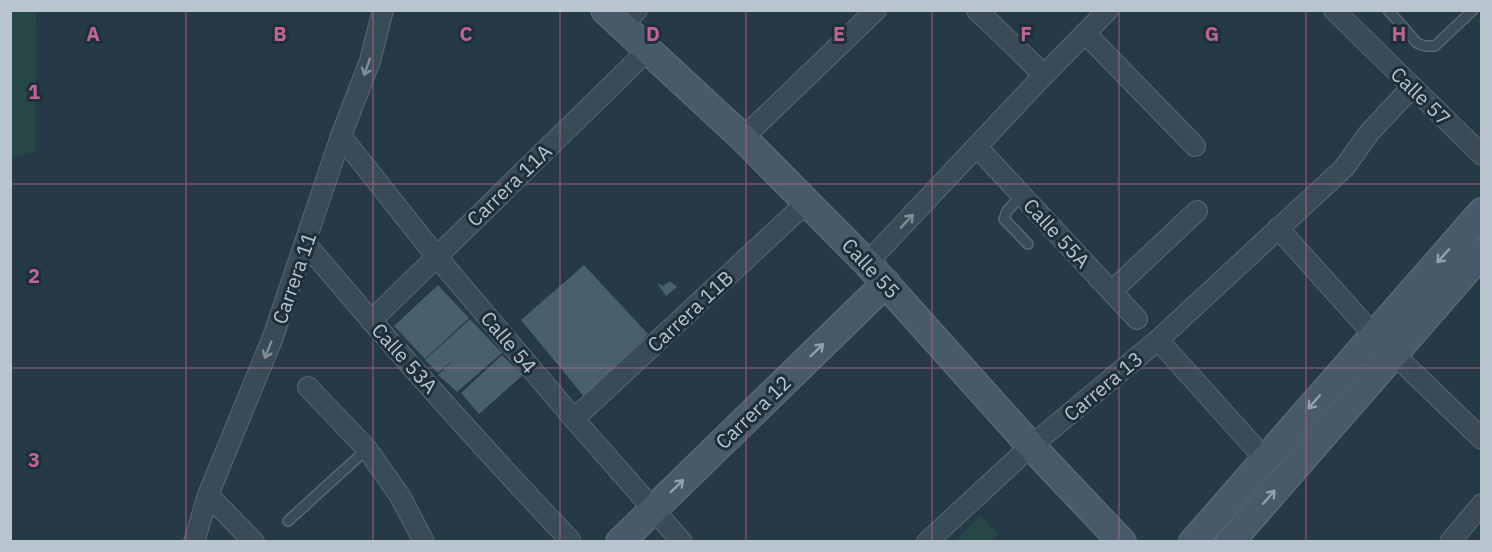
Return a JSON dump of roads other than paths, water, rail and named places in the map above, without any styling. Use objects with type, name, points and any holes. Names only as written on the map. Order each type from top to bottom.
[{"type":"street","name":"Carrera 11","points":[[194,542],[208,495],[273,337],[341,136],[370,61],[383,10]]},
{"type":"street","points":[[743,138],[876,10]]},
{"type":"street","points":[[977,10],[1044,75]]},
{"type":"street","points":[[867,263],[1108,10]]},
{"type":"street","name":"Calle 57","points":[[1334,10],[1482,156]]},
{"type":"street","name":"Calle 55","points":[[621,16],[648,50],[743,138],[867,263],[1031,446],[1122,542]]},
{"type":"street","points":[[1085,33],[1195,146]]},
{"type":"street","name":"Carrera 11A","points":[[371,321],[648,50]]},
{"type":"street","name":"Carrera 13","points":[[927,542],[1031,446],[1158,340],[1344,168],[1369,133],[1412,87]]},
{"type":"street","name":"Calle 54","points":[[341,136],[436,256],[682,542]]},
{"type":"street","name":"Calle 55A","points":[[977,147],[1137,319]]},
{"type":"street","name":"Carrera 11B","points":[[574,419],[807,202]]},
{"type":"street","points":[[1112,291],[1197,211]]},
{"type":"street","points":[[1193,542],[1482,212]]},
{"type":"street","points":[[1278,228],[1373,334],[1482,439]]},
{"type":"street","name":"Calle 53A","points":[[306,244],[371,321],[569,541]]},
{"type":"street","points":[[1230,542],[1482,253]]},
{"type":"street","name":"Carrera 12","points":[[620,542],[886,283]]},
{"type":"street","points":[[1158,340],[1265,459]]},
{"type":"street","points":[[308,387],[367,449],[400,496],[418,539]]},
{"type":"street","points":[[208,495],[254,542]]},
{"type":"street","points":[[1450,542],[1482,504]]},
{"type":"lane","points":[[1388,10],[1417,43],[1425,46],[1435,45],[1473,10]]},
{"type":"lane","points":[[1022,195],[1007,211],[1004,219],[1028,244]]},
{"type":"lane","points":[[288,521],[367,449]]}]
